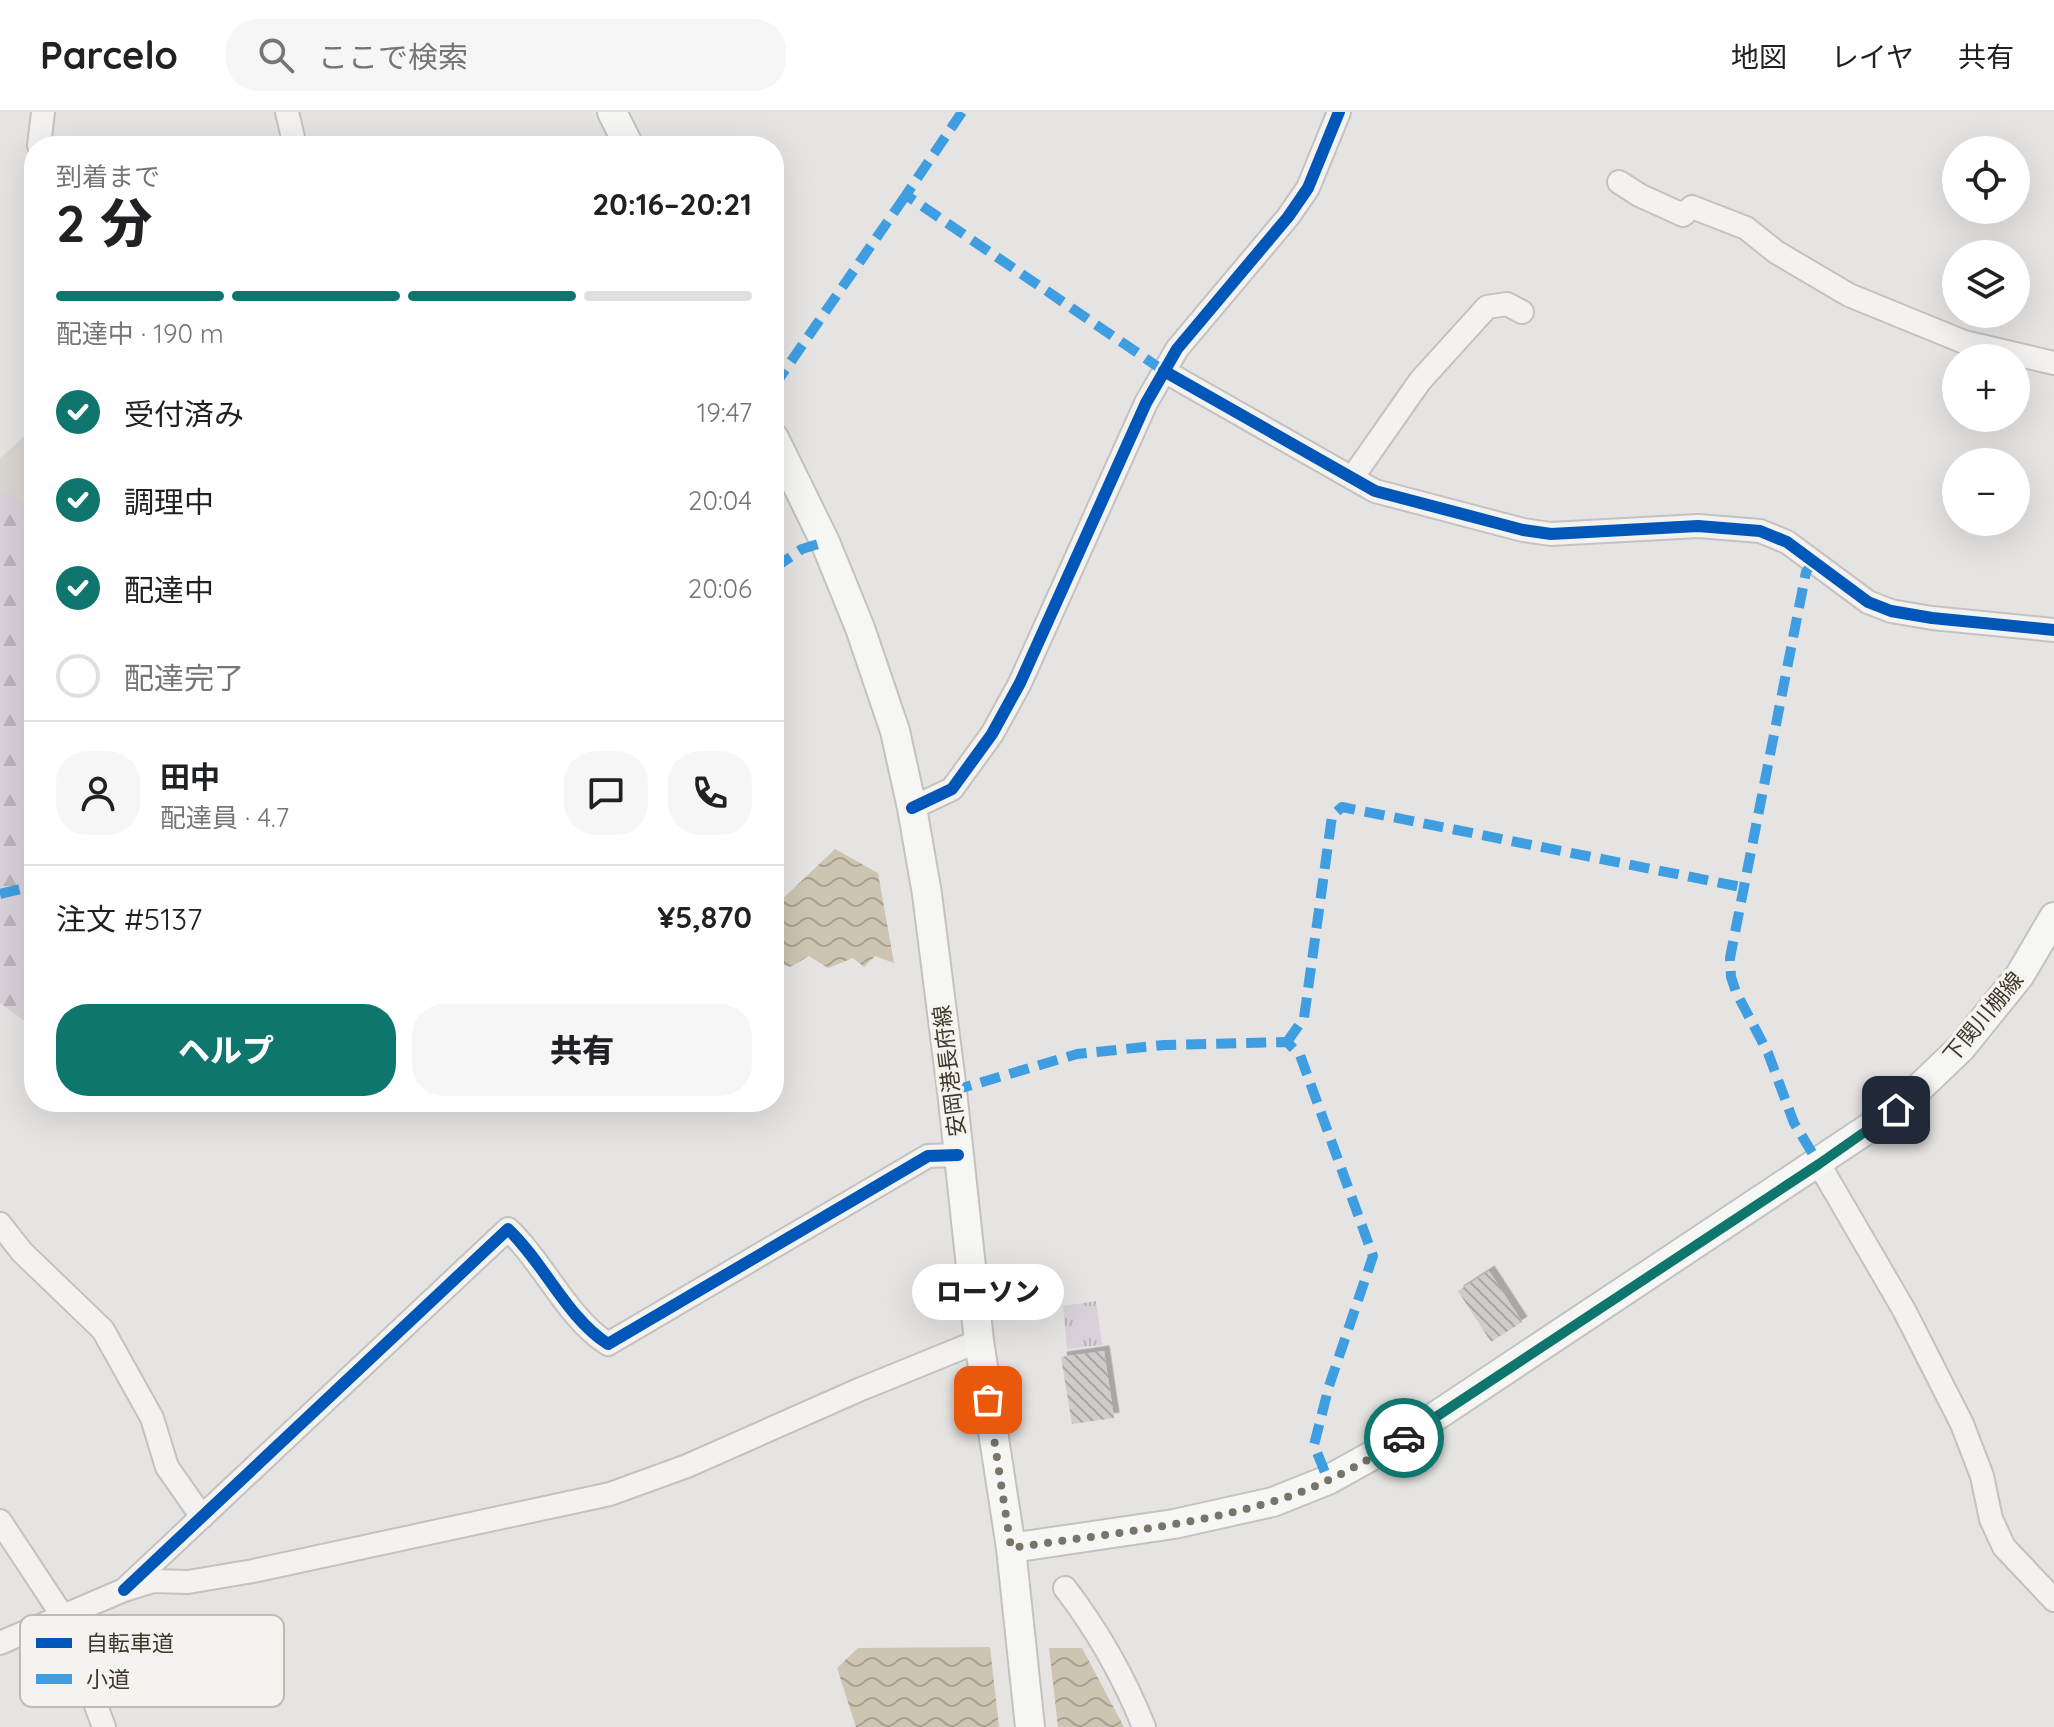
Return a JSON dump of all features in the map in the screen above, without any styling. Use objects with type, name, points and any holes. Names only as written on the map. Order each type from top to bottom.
[{"type":"main road","points":[[612,112],[624,136]]},
{"type":"main road","name":"安岡港長府線","points":[[784,458],[825,542],[860,628],[895,731],[912,808],[927,894],[979,1341],[1011,1548],[1030,1727]]},
{"type":"main road","name":"下関川棚線","points":[[1011,1548],[1174,1524],[1273,1502],[1328,1480],[1400,1440],[1896,1110],[1961,1048],[2020,975],[2054,918]]},
{"type":"street","points":[[40,136],[43,112]]},
{"type":"street","points":[[287,112],[293,136]]},
{"type":"street","points":[[912,808],[952,789],[992,734],[1020,683],[1146,403],[1177,349],[1288,217],[1308,188],[1339,112]]},
{"type":"street","points":[[1619,182],[1683,215],[1692,207],[1746,228],[1776,252],[1849,295],[1964,342],[2054,363]]},
{"type":"street","points":[[1352,478],[1420,381],[1487,307],[1507,304],[1522,312]]},
{"type":"street","points":[[1164,371],[1375,491],[1523,530],[1551,534],[1698,526],[1760,531],[1787,542],[1868,602],[1891,611],[2054,630]]},
{"type":"street","points":[[124,1590],[508,1229],[527,1247],[589,1332],[608,1344],[928,1156],[958,1155]]},
{"type":"street","points":[[1819,1164],[1904,1310],[1962,1424],[1982,1476],[1991,1519],[2004,1547],[2054,1600]]},
{"type":"street","points":[[0,1224],[22,1252],[103,1330],[152,1418],[167,1467],[202,1517]]},
{"type":"street","points":[[0,1521],[62,1615],[153,1581],[188,1582],[253,1571],[610,1494],[687,1466],[979,1341]]},
{"type":"street","points":[[1065,1588],[1093,1625],[1129,1691],[1144,1727]]},
{"type":"street","points":[[0,1643],[20,1634]]},
{"type":"street","points":[[96,1707],[104,1727]]},
{"type":"shaded area","points":[[24,437],[24,747],[0,599],[0,458]]},
{"type":"green space","points":[[8,492],[24,504],[24,1021],[0,1003],[0,494]]},
{"type":"green space","points":[[1096,1301],[1102,1345],[1067,1349],[1063,1306]]},
{"type":"water","points":[[835,849],[878,873],[894,963],[875,956],[864,967],[853,958],[828,968],[809,956],[790,967],[784,965],[784,897]]},
{"type":"water","points":[[990,1647],[999,1727],[856,1727],[837,1668],[858,1648]]},
{"type":"water","points":[[1049,1648],[1082,1648],[1124,1727],[1058,1727]]},
{"type":"building","points":[[1489,1271],[1522,1322],[1491,1342],[1458,1291]]},
{"type":"building","points":[[1104,1351],[1114,1418],[1072,1424],[1061,1357]]},
{"type":"marked path","points":[[962,112],[906,195],[1164,371]]},
{"type":"marked path","points":[[784,372],[906,195]]},
{"type":"marked path","points":[[784,561],[802,549],[825,542]]},
{"type":"marked path","points":[[1814,561],[1806,572],[1730,958],[1736,992],[1768,1053],[1794,1123],[1819,1164]]},
{"type":"marked path","points":[[1287,1042],[1304,1018],[1332,816],[1342,807],[1746,888]]},
{"type":"marked path","points":[[0,894],[24,888]]},
{"type":"marked path","points":[[952,1091],[1077,1054],[1164,1045],[1287,1042],[1300,1055],[1373,1256],[1329,1386],[1314,1445],[1328,1480]]},
{"type":"cycle path","points":[[912,808],[952,789],[992,734],[1020,683],[1146,403],[1177,349],[1288,217],[1308,188],[1339,112]]},
{"type":"cycle path","points":[[1164,371],[1375,491],[1523,530],[1551,534],[1698,526],[1760,531],[1787,542],[1868,602],[1891,611],[2054,630]]},
{"type":"cycle path","points":[[124,1590],[508,1229],[580,1320],[608,1344],[928,1156],[958,1155]]},
{"type":"way so far","points":[[988,1400],[1011,1548],[1174,1524],[1273,1502],[1328,1480],[1404,1438]]},
{"type":"place","name":"ローソン","points":[[988,1400]]},
{"type":"route","points":[[1404,1438],[1896,1110]]}]
